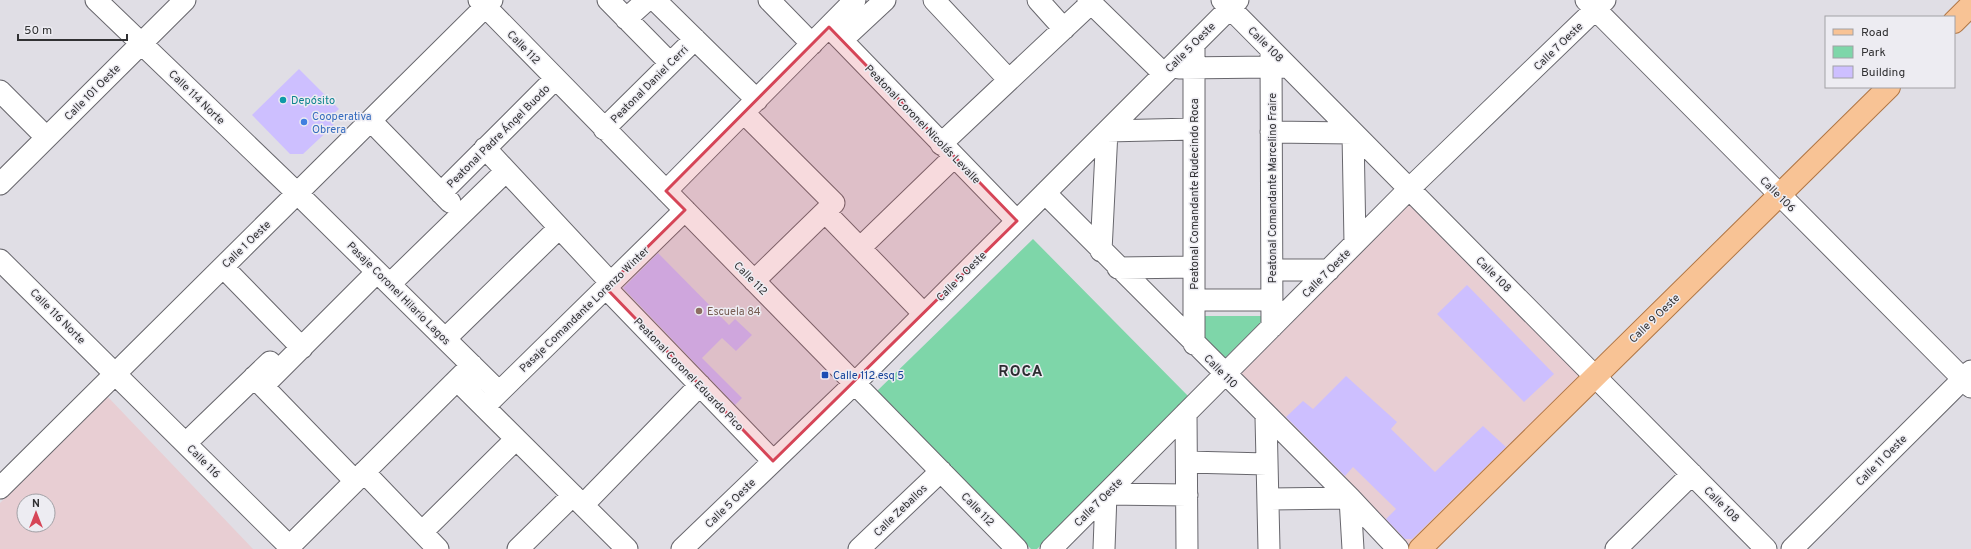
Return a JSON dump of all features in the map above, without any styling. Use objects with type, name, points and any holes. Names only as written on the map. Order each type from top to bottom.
[{"type":"main road","name":"Calle 9 Oeste","points":[[1420,549],[1888,88]]},
{"type":"street","name":"Calle 114 Norte","points":[[96,0],[298,194]]},
{"type":"street","name":"Calle 101 Oeste","points":[[0,184],[185,0]]},
{"type":"street","points":[[608,0],[670,63]]},
{"type":"street","points":[[626,19],[647,0]]},
{"type":"street","points":[[655,0],[695,39],[750,106],[860,248],[924,314]]},
{"type":"street","points":[[769,0],[812,44]]},
{"type":"street","points":[[835,34],[855,0]]},
{"type":"street","points":[[934,0],[1009,80]]},
{"type":"street","points":[[1038,0],[1064,29]]},
{"type":"street","name":"Calle 112","points":[[485,2],[555,79],[1017,549]]},
{"type":"street","name":"Calle 1 Oeste","points":[[0,487],[371,121],[485,2]]},
{"type":"street","points":[[666,191],[812,44],[835,34],[877,2]]},
{"type":"street","points":[[860,248],[1009,80],[1064,29],[1089,2],[1167,71],[1277,61]]},
{"type":"street","name":"Calle 5 Oeste","points":[[691,546],[773,461],[855,383],[1194,44],[1230,3]]},
{"type":"street","name":"Calle 108","points":[[1230,3],[1277,61],[1353,133],[1766,549]]},
{"type":"street","name":"Calle 7 Oeste","points":[[1051,549],[1595,3]]},
{"type":"street","name":"Calle 106","points":[[1595,3],[1780,195],[1968,379]]},
{"type":"street","name":"Peatonal Coronel Nicolás Levalle","points":[[835,34],[1016,221]]},
{"type":"street","name":"Peatonal Daniel Cerri","points":[[604,129],[695,39]]},
{"type":"street","name":"Peatonal Comandante Rudecindo Roca","points":[[1194,44],[1194,344]]},
{"type":"street","name":"Peatonal Comandante Marcelino Fraire","points":[[1272,327],[1271,132],[1277,61]]},
{"type":"street","name":"Peatonal Padre Ángel Buodo","points":[[441,193],[555,79]]},
{"type":"street","points":[[0,91],[46,137]]},
{"type":"street","points":[[371,121],[462,214]]},
{"type":"street","points":[[1100,251],[1107,131],[1194,129]]},
{"type":"street","points":[[1271,132],[1353,133],[1355,243]]},
{"type":"street","name":"Peatonal Coronel Eduardo Pico","points":[[485,148],[559,228],[608,286],[773,461]]},
{"type":"street","points":[[186,443],[259,382],[297,344],[384,278],[462,214],[506,171]]},
{"type":"street","name":"Calle 110","points":[[1045,193],[1100,251],[1266,417],[1350,498],[1398,549]]},
{"type":"street","name":"Pasaje Coronel Hilario Lagos","points":[[298,194],[499,392]]},
{"type":"street","points":[[754,280],[830,208]]},
{"type":"street","name":"Pasaje Comandante Lorenzo Winter","points":[[484,407],[685,210]]},
{"type":"street","points":[[444,338],[559,228]]},
{"type":"street","name":"Calle 116 Norte","points":[[0,260],[115,373]]},
{"type":"street","points":[[223,267],[297,344]]},
{"type":"street","points":[[1118,268],[1194,267]]},
{"type":"street","points":[[1272,270],[1329,270]]},
{"type":"street","points":[[1194,300],[1272,300]]},
{"type":"street","points":[[291,548],[472,365]]},
{"type":"street","name":"Calle 116","points":[[115,373],[291,548]]},
{"type":"street","name":"Calle 11 Oeste","points":[[1792,549],[1968,379]]},
{"type":"street","points":[[457,380],[627,549]]},
{"type":"street","points":[[259,382],[360,477],[422,532],[438,549]]},
{"type":"street","points":[[519,549],[578,500],[700,385]]},
{"type":"street","points":[[1186,413],[1187,549]]},
{"type":"street","points":[[1266,417],[1269,549]]},
{"type":"street","points":[[422,532],[516,439]]},
{"type":"street","points":[[1187,462],[1268,464]]},
{"type":"street","name":"Calle Zeballos","points":[[859,549],[941,471]]},
{"type":"street","points":[[1616,549],[1692,474]]},
{"type":"street","points":[[1104,549],[1106,494],[1187,495]]},
{"type":"street","points":[[1268,499],[1350,498],[1353,549]]},
{"type":"highlighted area","points":[[829,27],[1017,221],[773,461],[606,288],[685,210],[666,191]]},
{"type":"shaded area","points":[[1409,189],[1595,376],[1420,549],[1398,549],[1225,375]]},
{"type":"shaded area","points":[[107,396],[253,549],[0,549],[0,503]]},
{"type":"green space","points":[[1033,239],[1191,399],[1037,549],[1031,549],[876,392]]},
{"type":"green space","points":[[1172,316],[1267,316],[1216,367]]},
{"type":"building","name":"Cooperativa Obrera","points":[[299,69],[339,109],[328,119],[334,125],[303,154],[290,154],[252,115]]},
{"type":"building","points":[[658,253],[729,325],[735,319],[752,335],[736,351],[722,338],[702,358],[742,398],[735,405],[623,288]]},
{"type":"building","points":[[1467,285],[1554,374],[1524,402],[1437,314]]},
{"type":"building","points":[[1346,376],[1397,422],[1391,429],[1435,472],[1483,426],[1506,447],[1412,539],[1405,539],[1386,519],[1396,509],[1353,467],[1345,476],[1286,417],[1303,401],[1313,409]]},
{"type":"place","name":"Depósito","points":[[283,100]]},
{"type":"place","name":"Cooperativa Obrera","points":[[304,122]]},
{"type":"place","name":"Escuela 84","points":[[699,311]]},
{"type":"place","name":"Calle 112 esq 5","points":[[825,375]]},
{"type":"district","name":"ROCA","points":[[1021,371]]}]
